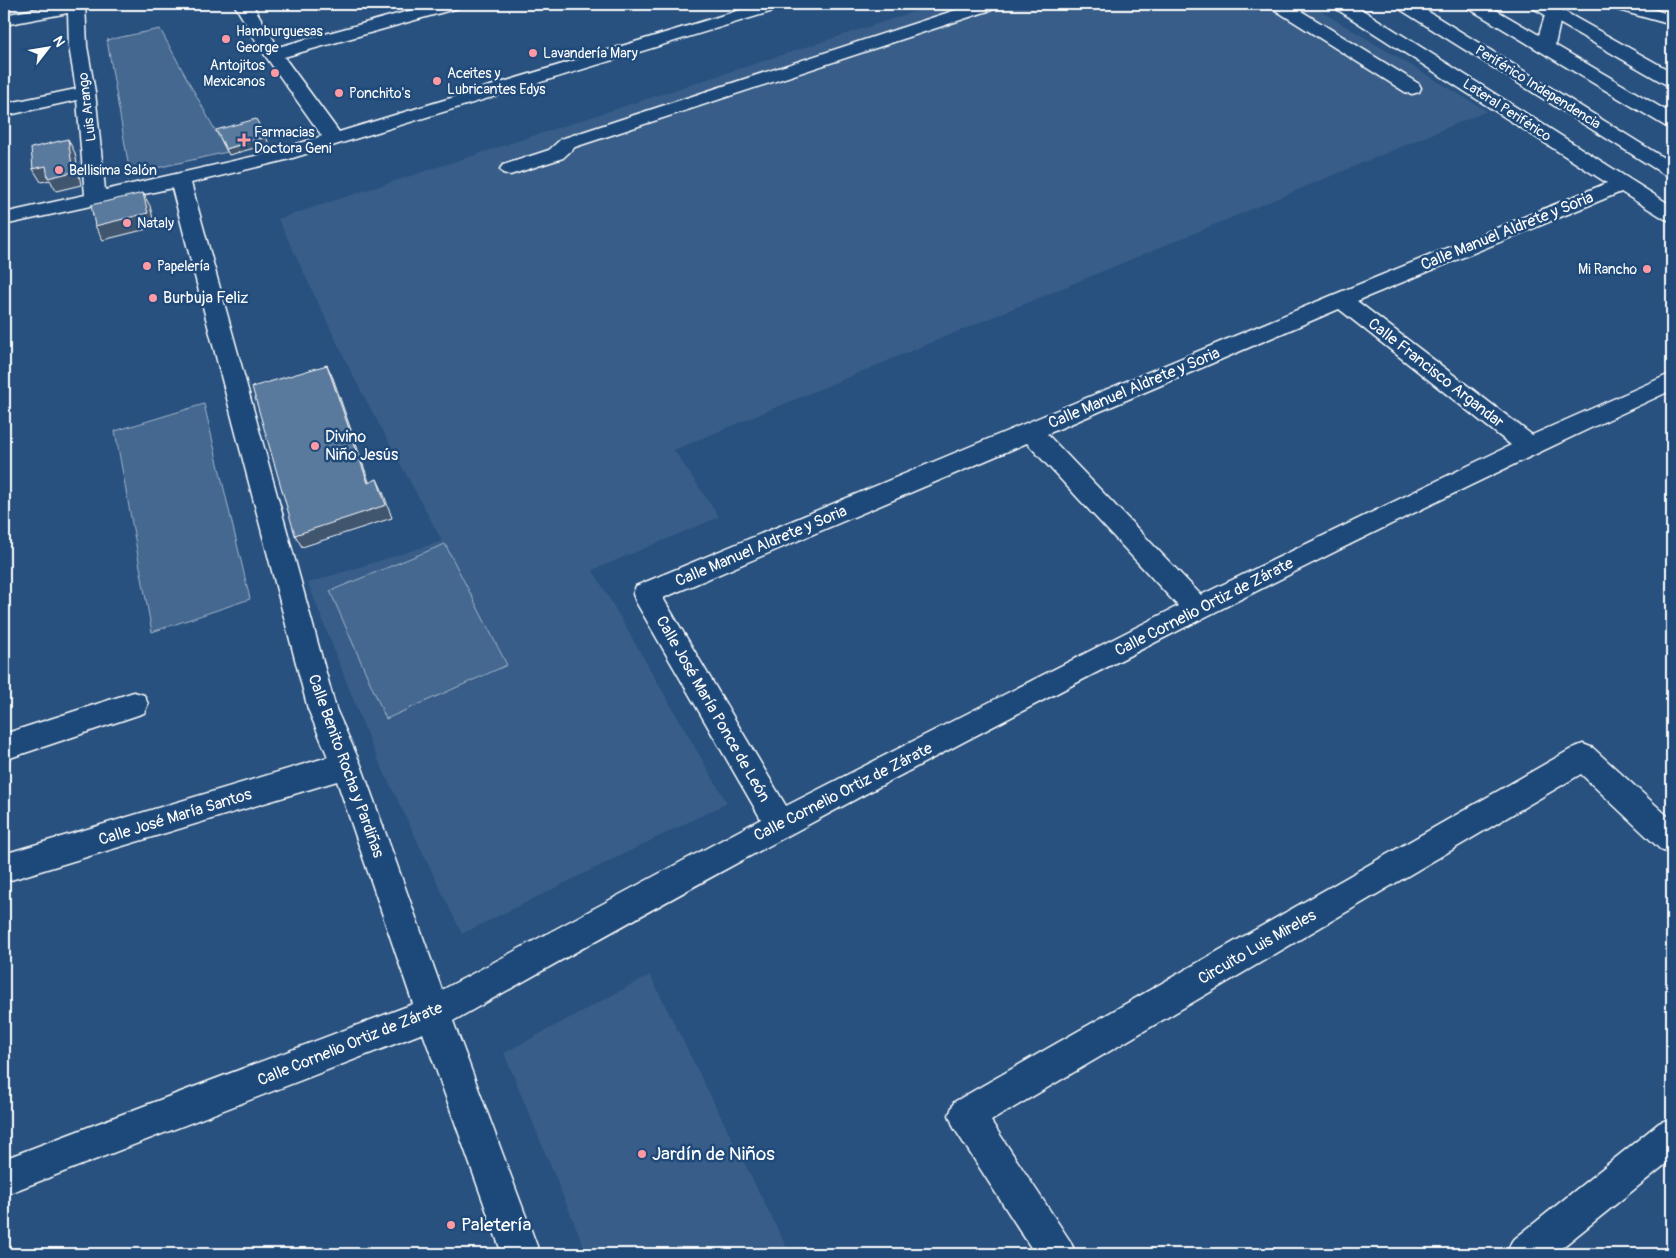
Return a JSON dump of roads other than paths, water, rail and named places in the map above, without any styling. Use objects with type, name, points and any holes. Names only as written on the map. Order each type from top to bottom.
[{"type":"main road","points":[[243,4],[274,54],[334,139]]},
{"type":"main road","points":[[274,54],[452,4]]},
{"type":"main road","points":[[4,219],[279,156],[777,4]]},
{"type":"main road","points":[[510,169],[556,154],[568,144],[991,4]]},
{"type":"main road","points":[[1278,4],[1412,88]]},
{"type":"main road","name":"Lateral Periférico","points":[[1341,4],[1672,215]]},
{"type":"main road","name":"Periférico Independencia","points":[[1404,4],[1672,171]]},
{"type":"main road","points":[[1474,4],[1672,122]]},
{"type":"main road","points":[[1617,4],[1672,20]]},
{"type":"main road","points":[[4,20],[76,5]]},
{"type":"main road","name":"Luis Arango","points":[[76,5],[78,46],[86,92],[96,198]]},
{"type":"main road","points":[[1546,46],[1546,8],[1672,80]]},
{"type":"main road","points":[[4,110],[86,92]]},
{"type":"main road","name":"Calle Benito Rocha y Pardiñas","points":[[180,180],[322,709],[346,765],[433,1013],[521,1254]]},
{"type":"main road","name":"Calle Manuel Aldrete y Soria","points":[[646,594],[1341,300],[1622,184]]},
{"type":"main road","name":"Calle Francisco Argandar","points":[[1341,300],[1530,446]]},
{"type":"main road","name":"Calle Cornelio Ortiz de Zárate","points":[[4,1177],[433,1013],[780,824],[1197,609],[1530,446],[1672,380]]},
{"type":"main road","points":[[1032,432],[1197,609]]},
{"type":"main road","name":"Calle José María Ponce de León","points":[[646,594],[780,824]]},
{"type":"main road","points":[[4,747],[134,704]]},
{"type":"main road","name":"Circuito Luis Mireles","points":[[1056,1254],[967,1115],[1583,757],[1672,840]]},
{"type":"main road","name":"Calle José María Santos","points":[[4,868],[346,765]]},
{"type":"main road","points":[[1525,1254],[1672,1136]]},
{"type":"place","name":"Hamburguesas George","points":[[226,39]]},
{"type":"place","name":"Lavandería Mary","points":[[533,53]]},
{"type":"place","name":"Antojitos Mexicanos","points":[[275,73]]},
{"type":"place","name":"Aceites y Lubricantes Edys","points":[[437,81]]},
{"type":"place","name":"Ponchito's","points":[[339,93]]},
{"type":"place","name":"Farmacias Doctora Geni","points":[[244,140]]},
{"type":"place","name":"Bellisima Salón","points":[[59,170]]},
{"type":"place","name":"Nataly","points":[[127,223]]},
{"type":"place","name":"Papelería","points":[[147,266]]},
{"type":"place","name":"Mi Rancho","points":[[1647,269]]},
{"type":"place","name":"Burbuja Feliz","points":[[153,298]]},
{"type":"place","name":"Divino Niño Jesús","points":[[315,446]]},
{"type":"place","name":"Jardín de Niños","points":[[642,1154]]},
{"type":"place","name":"Paletería","points":[[451,1225]]}]
